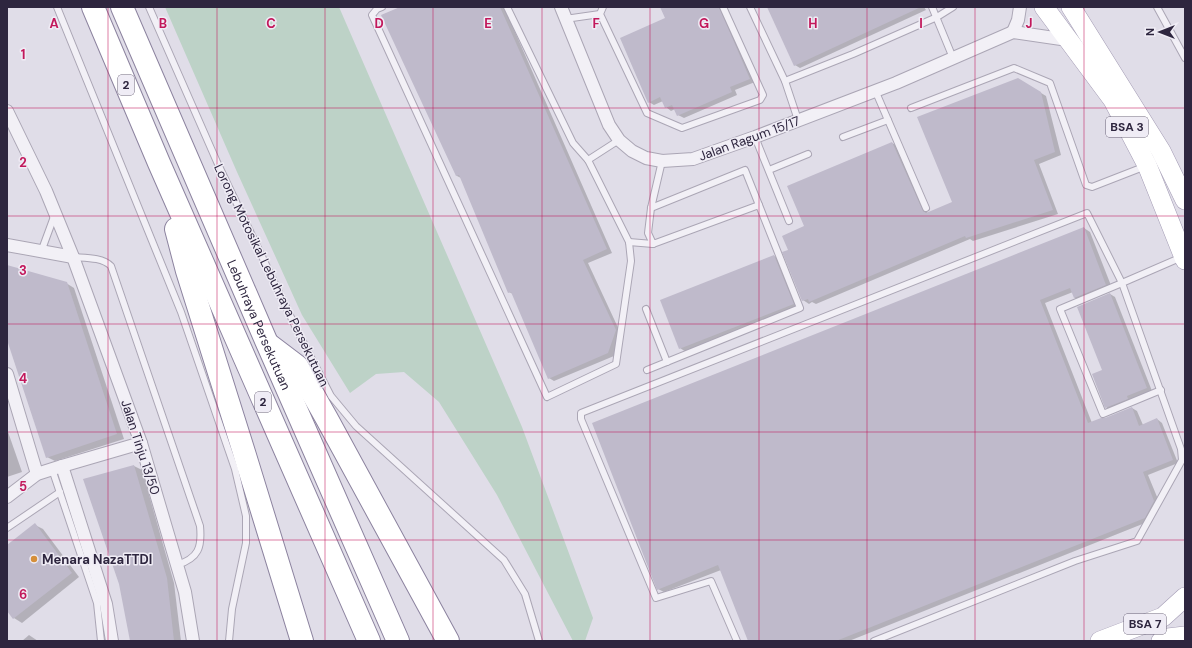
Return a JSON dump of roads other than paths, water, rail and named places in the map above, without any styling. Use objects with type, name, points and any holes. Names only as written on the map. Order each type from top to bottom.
[{"type":"highway","name":"Lebuhraya Persekutuan","points":[[93,7],[324,543],[369,641]]},
{"type":"highway","name":"Lebuhraya Persekutuan","points":[[122,7],[398,641]]},
{"type":"highway","points":[[159,163],[187,272],[236,441],[302,641]]},
{"type":"highway","points":[[267,343],[297,366],[448,641]]},
{"type":"main road","name":"BSA 3","points":[[1044,7],[1113,100],[1147,165],[1184,258]]},
{"type":"main road","name":"BSA 3","points":[[1071,7],[1161,151],[1185,200]]},
{"type":"main road","name":"BSA 7","points":[[1100,641],[1163,617],[1185,597]]},
{"type":"main road","name":"BSA 7","points":[[1161,641],[1168,638],[1185,636]]},
{"type":"street","name":"Jalan Ragum 15/17","points":[[560,7],[609,125],[619,140],[632,151],[646,158],[662,161],[693,159],[755,137],[896,83],[1013,32]]},
{"type":"street","points":[[1020,7],[1018,20],[1013,32],[1068,40]]},
{"type":"street","points":[[7,111],[46,191],[55,213]]},
{"type":"street","name":"Jalan Tinju 13/50","points":[[55,213],[73,257],[142,443],[185,592],[193,641]]},
{"type":"street","points":[[7,245],[73,257]]},
{"type":"street","points":[[7,374],[37,474]]},
{"type":"street","points":[[7,497],[37,474],[142,443]]},
{"type":"street","points":[[57,467],[106,604],[112,641]]},
{"type":"lane","points":[[56,7],[181,312],[235,469],[246,516],[246,542],[232,609],[229,641]]},
{"type":"lane","name":"Lorong Motosikal Lebuhraya Persekutuan","points":[[149,7],[218,162],[298,332],[331,396],[356,426],[504,560],[524,594],[539,641]]},
{"type":"lane","points":[[382,7],[377,9],[372,14],[548,397],[616,364],[631,262],[629,242],[588,160],[574,143],[507,7]]},
{"type":"lane","points":[[603,7],[600,14],[647,113],[682,128],[760,100],[763,95],[723,7]]},
{"type":"lane","points":[[750,7],[785,81],[798,120]]},
{"type":"lane","points":[[932,7],[953,58]]},
{"type":"lane","points":[[785,81],[853,54],[937,17],[953,7]]},
{"type":"lane","points":[[1157,7],[1185,58]]},
{"type":"lane","points":[[565,19],[600,14]]},
{"type":"lane","points":[[911,108],[1014,68],[1050,83],[1086,186],[1092,187],[1147,165]]},
{"type":"lane","points":[[875,90],[926,208]]},
{"type":"lane","points":[[842,137],[888,120]]},
{"type":"lane","points":[[755,137],[789,221]]},
{"type":"lane","points":[[588,160],[619,140]]},
{"type":"lane","points":[[769,170],[808,154]]},
{"type":"lane","points":[[653,244],[648,233],[651,208],[662,161]]},
{"type":"lane","points":[[648,370],[800,308],[745,170],[651,208]]},
{"type":"lane","points":[[629,242],[653,244],[759,205]]},
{"type":"lane","points":[[41,252],[55,213]]},
{"type":"lane","points":[[737,641],[711,581],[656,598],[581,419],[581,413],[1087,213],[1122,282],[1181,449],[1182,460],[1137,541],[1075,561],[874,641]]},
{"type":"lane","points":[[73,257],[102,260],[111,266],[195,511],[200,526],[198,551],[188,562],[177,565]]},
{"type":"lane","points":[[1161,390],[1103,414],[1060,309],[1122,282],[1184,258]]},
{"type":"lane","points":[[646,309],[667,362]]},
{"type":"lane","points":[[320,375],[327,419]]},
{"type":"lane","points":[[220,426],[236,441]]},
{"type":"lane","points":[[57,467],[60,492],[97,603],[101,641]]},
{"type":"lane","points":[[7,528],[60,492]]},
{"type":"place","name":"Menara NazaTTDI","points":[[34,559]]}]
